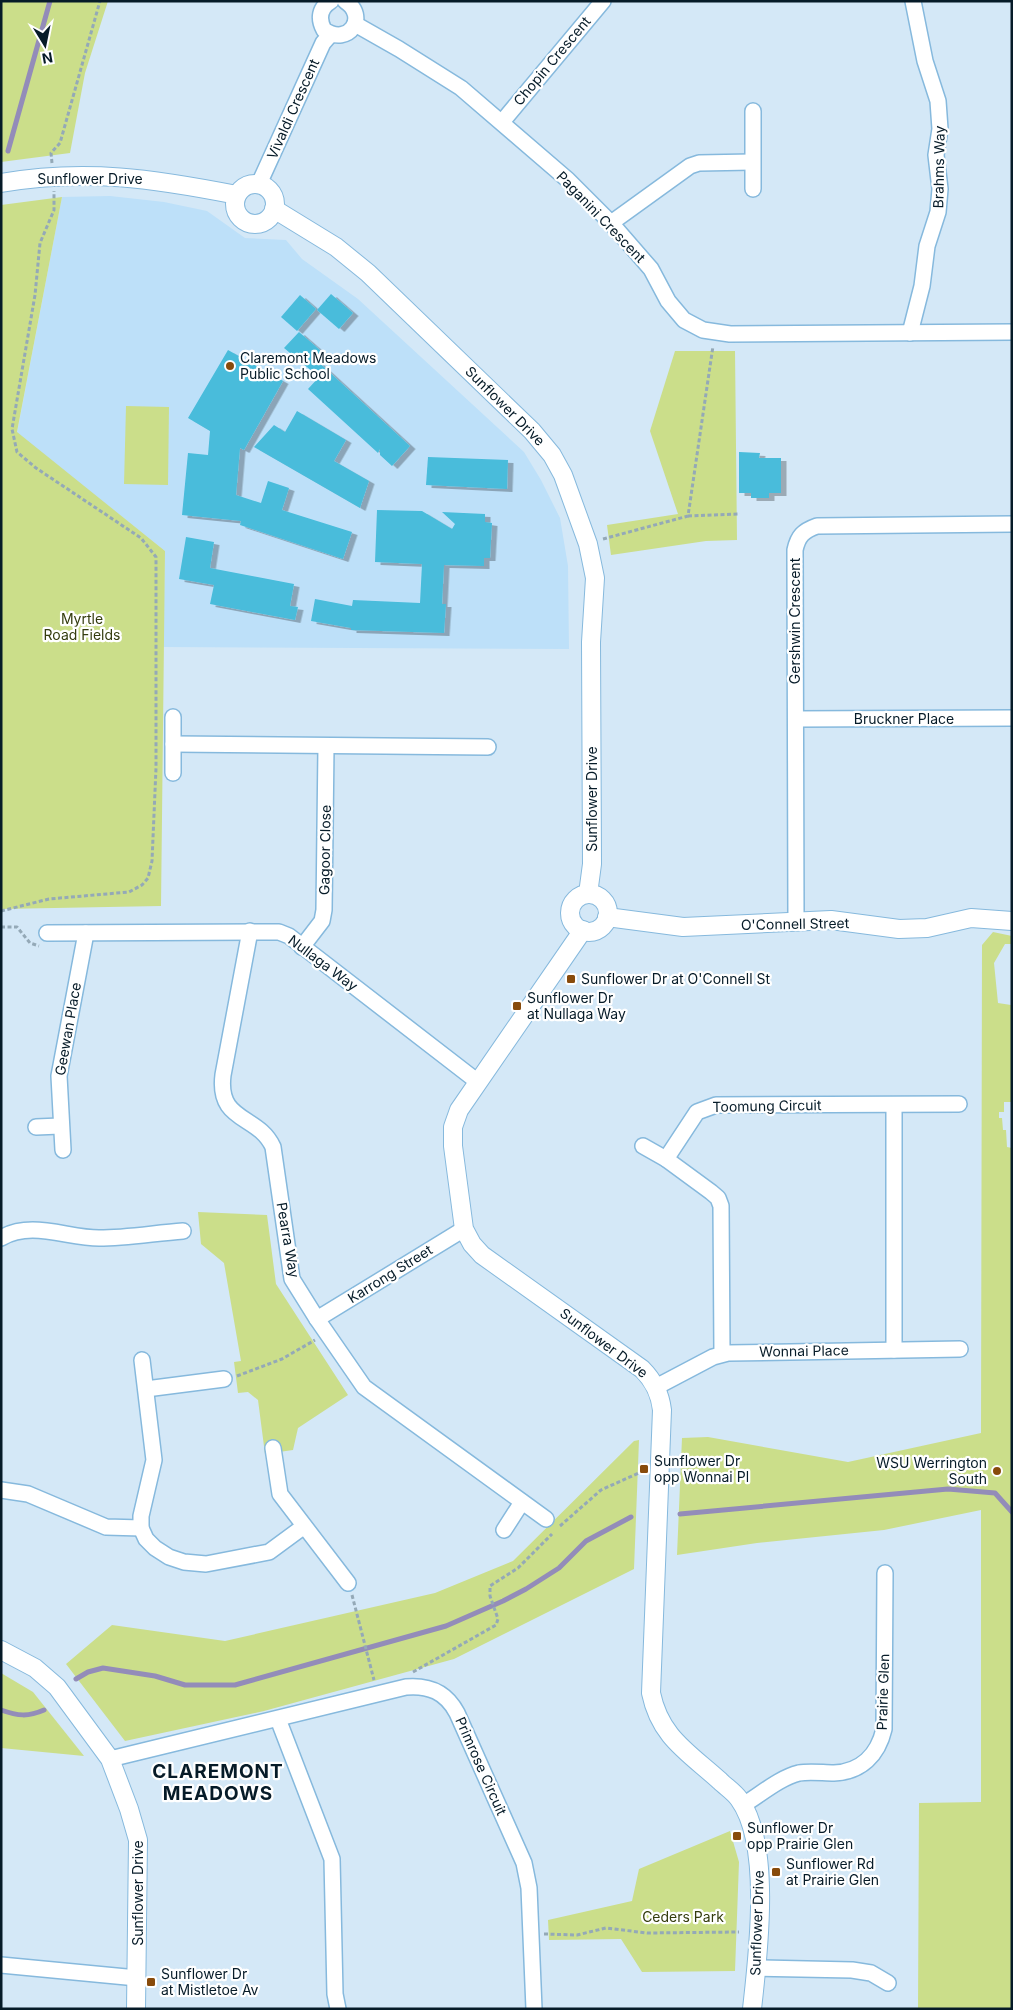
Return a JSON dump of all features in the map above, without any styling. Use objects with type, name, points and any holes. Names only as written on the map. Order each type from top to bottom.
[{"type":"street","points":[[331,1],[323,6],[320,16],[324,30],[330,35],[348,33],[355,24],[355,13],[346,1]]},
{"type":"street","name":"Chopin Crescent","points":[[502,122],[603,1]]},
{"type":"street","name":"Brahms Way","points":[[910,333],[922,286],[927,246],[938,212],[940,189],[936,155],[940,129],[938,106],[925,60],[914,1]]},
{"type":"street","name":"Paganini Crescent","points":[[355,24],[436,71],[461,88],[568,180],[611,223],[650,269],[668,301],[693,326],[714,333],[1012,332]]},
{"type":"street","name":"Vivaldi Crescent","points":[[259,184],[323,42],[330,35]]},
{"type":"street","points":[[753,111],[753,189]]},
{"type":"street","points":[[611,223],[690,166],[699,163],[752,162]]},
{"type":"street","name":"Sunflower Drive","points":[[1,184],[53,177],[125,177],[152,179],[237,195]]},
{"type":"street","points":[[259,184],[266,187],[273,194],[274,209],[267,220],[261,223],[245,221],[236,211],[237,195],[247,186],[259,184]]},
{"type":"street","name":"Sunflower Drive","points":[[274,209],[336,247],[368,273],[532,431],[552,455],[563,475],[588,544],[595,590],[591,642],[592,864],[588,894]]},
{"type":"street","name":"Gershwin Crescent","points":[[796,921],[795,550],[802,533],[817,526],[1012,524]]},
{"type":"street","points":[[172,773],[173,717]]},
{"type":"street","name":"Bruckner Place","points":[[796,719],[1012,718]]},
{"type":"street","points":[[173,744],[326,747],[488,747]]},
{"type":"street","name":"Gagoor Close","points":[[302,947],[322,921],[324,910],[326,747]]},
{"type":"street","points":[[588,894],[594,894],[603,901],[607,911],[607,917],[600,927],[595,930],[583,930],[573,924],[570,907],[577,898],[588,894]]},
{"type":"street","name":"O'Connell Street","points":[[607,917],[683,927],[796,921],[848,922],[899,929],[927,928],[971,918],[1012,920]]},
{"type":"street","name":"Sunflower Drive","points":[[583,930],[459,1110],[453,1127],[453,1146],[464,1229],[472,1244],[482,1255],[642,1369],[656,1387],[662,1410],[651,1693],[664,1730],[734,1793],[743,1806],[759,1855],[756,1968],[752,2009]]},
{"type":"street","name":"Pearra Way","points":[[250,931],[223,1075],[222,1096],[233,1111],[269,1138],[273,1147],[291,1274],[316,1319],[364,1387],[546,1519]]},
{"type":"street","name":"Geewan Place","points":[[62,1150],[59,1076],[86,932]]},
{"type":"street","name":"Nullaga Way","points":[[47,933],[280,932],[478,1082]]},
{"type":"street","name":"Toomung Circuit","points":[[666,1159],[690,1120],[697,1112],[706,1107],[728,1104],[959,1104]]},
{"type":"street","points":[[894,1105],[894,1350]]},
{"type":"street","points":[[36,1127],[60,1126]]},
{"type":"street","points":[[643,1146],[666,1159],[711,1192],[718,1198],[722,1206],[722,1353]]},
{"type":"street","name":"Karrong Street","points":[[316,1319],[464,1229]]},
{"type":"street","points":[[1,1238],[20,1231],[37,1231],[96,1238],[183,1231]]},
{"type":"street","name":"Wonnai Place","points":[[656,1387],[722,1353],[960,1349]]},
{"type":"street","points":[[142,1360],[154,1460],[142,1504],[141,1528],[146,1539],[161,1553],[184,1562],[200,1564],[269,1552],[303,1527]]},
{"type":"street","points":[[146,1389],[224,1379]]},
{"type":"street","points":[[273,1448],[280,1494],[303,1527],[348,1583]]},
{"type":"street","points":[[1,1490],[28,1494],[106,1527],[141,1528]]},
{"type":"street","points":[[504,1530],[522,1502]]},
{"type":"street","name":"Prairie Glen","points":[[743,1806],[785,1779],[800,1773],[841,1772],[858,1767],[878,1748],[884,1729],[885,1573]]},
{"type":"street","name":"Sunflower Drive","points":[[1,1650],[35,1668],[57,1687],[110,1759],[138,1840],[136,2009]]},
{"type":"street","name":"Primrose Circuit","points":[[110,1759],[406,1687],[426,1687],[446,1697],[457,1713],[524,1863],[528,1880],[534,2009]]},
{"type":"street","points":[[278,1719],[332,1859],[335,1994],[338,2009]]},
{"type":"street","points":[[1,1965],[137,1978]]},
{"type":"street","points":[[756,1968],[852,1970],[871,1974],[888,1983]]},
{"type":"path","points":[[1,911],[49,899],[129,892],[142,885],[148,878],[152,861],[156,768],[156,557],[141,538],[36,468],[17,452],[13,441],[12,429],[35,295],[40,243],[54,210],[51,153],[60,143],[63,135],[100,1]]},
{"type":"path","points":[[688,516],[714,333]]},
{"type":"path","points":[[603,539],[688,516],[740,514]]},
{"type":"path","points":[[224,1379],[243,1375],[282,1359],[326,1333]]},
{"type":"path","points":[[412,1672],[496,1625],[498,1619],[490,1596],[490,1586],[518,1568],[563,1522],[601,1490],[641,1472]]},
{"type":"path","points":[[348,1583],[374,1680]]},
{"type":"path","points":[[530,1933],[577,1935],[606,1928],[647,1932],[739,1932]]},
{"type":"shaded area","name":"Claremont Meadows Public School","points":[[110,196],[164,202],[207,211],[245,238],[286,240],[302,259],[358,299],[524,452],[541,480],[560,518],[568,566],[569,649],[163,647],[165,551],[17,433],[62,197]]},
{"type":"green space","points":[[1,1],[108,1],[85,73],[70,153],[1,162]]},
{"type":"green space","name":"Myrtle Road Fields","points":[[62,197],[17,432],[165,551],[161,906],[1,909],[1,205]]},
{"type":"green space","points":[[675,351],[735,351],[737,540],[706,541],[611,555],[607,525],[678,514],[650,431]]},
{"type":"green space","points":[[126,406],[169,407],[168,485],[124,484]]},
{"type":"green space","name":"WSU Werrington South","points":[[993,932],[1012,936],[1012,944],[1005,944],[994,963],[998,1003],[1011,1005],[1012,1102],[1004,1102],[1004,1112],[999,1112],[999,1118],[1002,1118],[1003,1130],[1006,1130],[1007,1147],[1012,1148],[1012,2009],[918,2009],[919,1803],[981,1802],[981,1510],[884,1530],[757,1543],[677,1555],[682,1438],[708,1437],[848,1462],[981,1433],[982,945]]},
{"type":"green space","points":[[198,1212],[267,1215],[276,1284],[348,1395],[298,1428],[293,1450],[265,1454],[258,1400],[248,1392],[238,1393],[234,1362],[241,1361],[224,1263],[201,1244]]},
{"type":"green space","points":[[639,1440],[634,1569],[454,1659],[264,1711],[125,1741],[66,1664],[112,1625],[225,1641],[435,1593],[513,1561],[634,1441]]},
{"type":"green space","points":[[1,1673],[33,1692],[84,1756],[1,1748]]},
{"type":"green space","name":"Ceders Park","points":[[730,1831],[739,1862],[735,1971],[642,1972],[621,1939],[549,1940],[548,1920],[632,1901],[639,1869]]},
{"type":"building","points":[[331,294],[353,313],[339,329],[317,310]]},
{"type":"building","points":[[300,295],[316,309],[297,331],[281,317]]},
{"type":"building","points":[[299,332],[321,351],[314,358],[410,446],[392,466],[380,455],[380,449],[378,453],[308,389],[319,377],[284,348]]},
{"type":"building","points":[[228,350],[283,381],[244,450],[240,448],[236,495],[261,503],[268,481],[289,488],[282,510],[352,532],[343,559],[240,525],[241,521],[182,515],[188,453],[208,455],[210,431],[188,418]]},
{"type":"building","points":[[297,411],[346,440],[334,461],[369,481],[360,508],[254,447],[274,425],[285,432]]},
{"type":"building","points":[[739,452],[760,453],[759,458],[781,458],[781,493],[769,493],[769,498],[751,498],[751,493],[739,493]]},
{"type":"building","points":[[428,457],[508,460],[507,489],[426,485]]},
{"type":"building","points":[[377,510],[422,511],[452,529],[455,524],[442,512],[485,514],[485,522],[492,523],[490,558],[484,558],[484,566],[444,565],[442,604],[446,604],[444,633],[351,630],[351,628],[311,621],[315,599],[352,606],[353,600],[420,603],[422,564],[375,562]]},
{"type":"building","points":[[186,537],[214,542],[210,568],[294,584],[290,606],[298,607],[295,620],[210,604],[214,585],[179,579]]},
{"type":"waterway","points":[[8,151],[50,1]]},
{"type":"waterway","points":[[680,1514],[948,1489],[995,1493],[1012,1512]]},
{"type":"waterway","points":[[76,1679],[88,1672],[103,1668],[155,1676],[185,1685],[235,1685],[446,1626],[526,1589],[559,1568],[586,1541],[631,1517]]},
{"type":"waterway","points":[[1,1710],[23,1715],[44,1710]]},
{"type":"place","name":"Claremont Meadows Public School","points":[[230,366]]},
{"type":"place","name":"Sunflower Dr at O'Connell St","points":[[571,979]]},
{"type":"place","name":"Sunflower Dr at Nullaga Way","points":[[517,1006]]},
{"type":"place","name":"Sunflower Dr opp Wonnai Pl","points":[[644,1469]]},
{"type":"place","name":"WSU Werrington South","points":[[997,1471]]},
{"type":"place","name":"Sunflower Dr opp Prairie Glen","points":[[737,1836]]},
{"type":"place","name":"Sunflower Rd at Prairie Glen","points":[[776,1872]]},
{"type":"place","name":"Sunflower Dr at Mistletoe Av","points":[[151,1982]]},
{"type":"district","name":"CLAREMONT MEADOWS","points":[[218,1782]]}]
